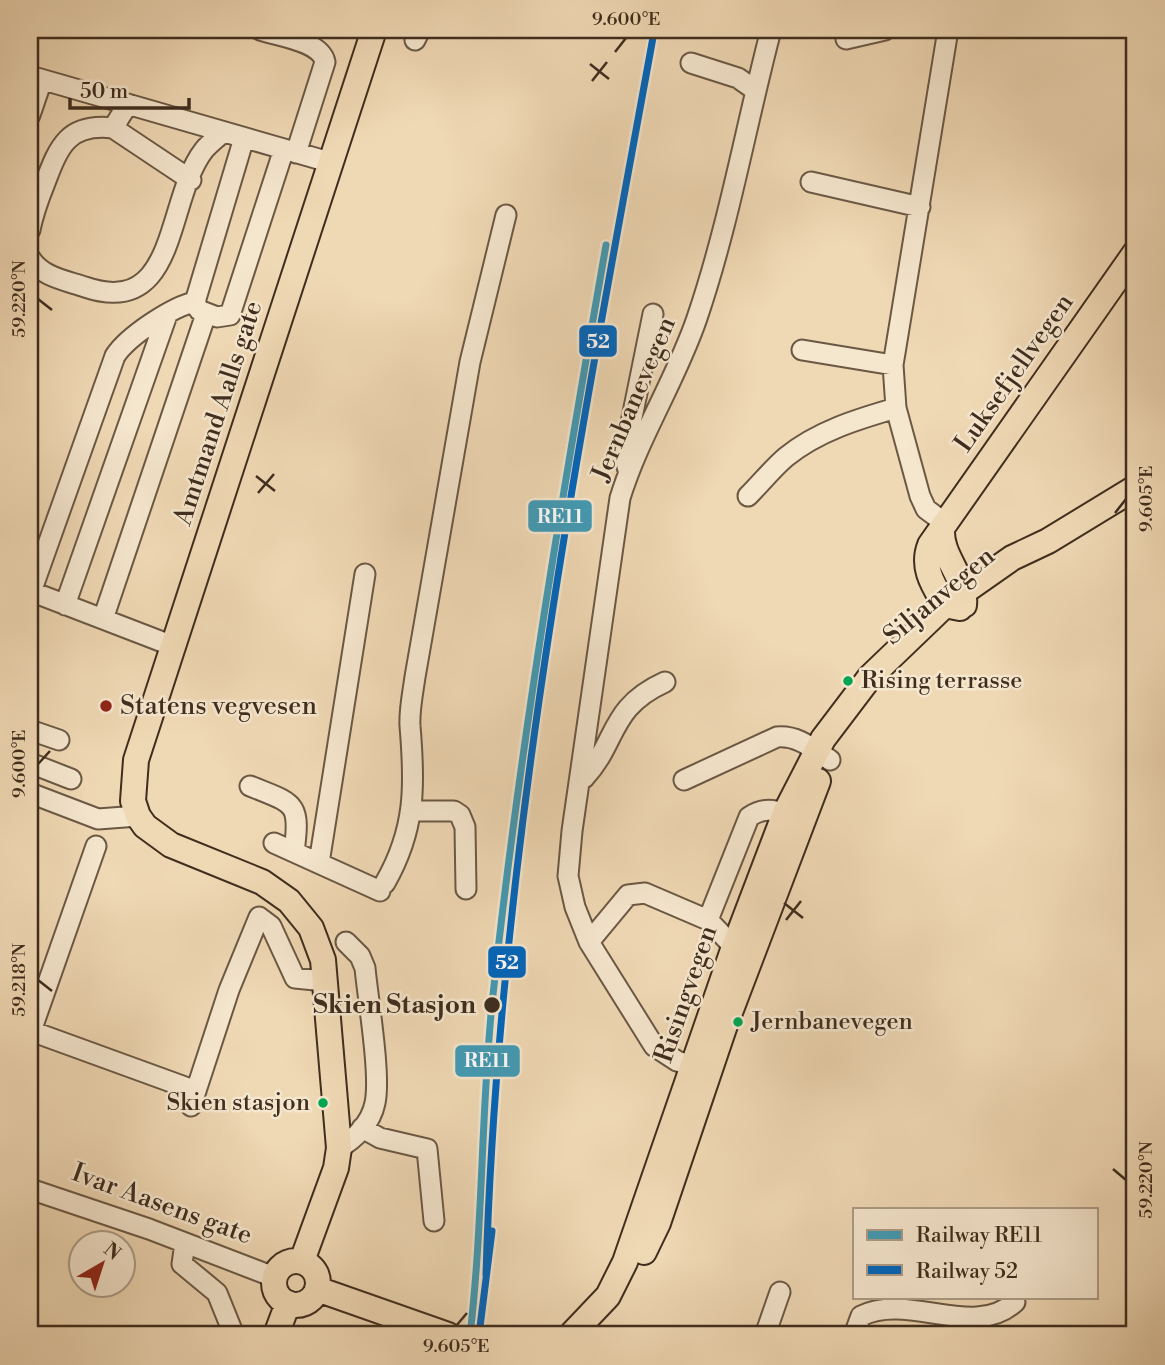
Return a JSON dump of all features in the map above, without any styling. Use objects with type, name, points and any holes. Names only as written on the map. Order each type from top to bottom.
[{"type":"main road","name":"Amtmand Aalls gate","points":[[138,816],[133,793],[136,760],[374,30]]},
{"type":"main road","name":"Luksefjellvegen","points":[[944,525],[1135,253]]},
{"type":"main road","name":"Siljanvegen","points":[[871,688],[919,649],[958,601],[1048,541],[1135,488]]},
{"type":"main road","points":[[944,525],[943,549],[958,601]]},
{"type":"main road","name":"Risingvegen","points":[[571,1335],[608,1296],[625,1262],[701,1069],[793,817],[823,756],[844,734],[871,688]]},
{"type":"main road","points":[[138,816],[171,845],[245,874],[276,891],[302,914],[320,945],[339,1148],[336,1168],[302,1261]]},
{"type":"main road","name":"Risingvegen","points":[[591,1335],[637,1265],[658,1223],[701,1069]]},
{"type":"main road","points":[[302,1261],[317,1275],[317,1289],[304,1303],[288,1303],[275,1291],[274,1277],[288,1262],[302,1261]]},
{"type":"main road","points":[[317,1289],[448,1335]]},
{"type":"main road","points":[[276,1335],[288,1303]]},
{"type":"street","points":[[173,646],[30,592],[115,356],[121,346],[183,304],[224,318],[230,315],[325,62],[324,55],[314,47],[260,30]]},
{"type":"street","name":"Jernbanevegen","points":[[701,1069],[677,1061],[654,1046],[589,942],[575,907],[569,876],[620,498],[627,473],[682,358],[697,317],[715,260],[771,30]]},
{"type":"street","points":[[846,39],[885,30]]},
{"type":"street","points":[[944,525],[926,509],[919,496],[897,408],[893,365],[948,30]]},
{"type":"street","points":[[691,63],[738,78],[755,90]]},
{"type":"street","points":[[30,115],[36,78],[329,162]]},
{"type":"street","points":[[113,128],[128,104]]},
{"type":"street","points":[[30,230],[58,148],[74,133],[95,127],[113,128],[191,180]]},
{"type":"street","points":[[30,258],[36,268],[47,275],[107,295],[137,288],[150,278],[161,257],[203,151],[223,132]]},
{"type":"street","points":[[103,619],[200,308],[244,138]]},
{"type":"street","points":[[811,182],[852,194],[920,207]]},
{"type":"street","points":[[274,843],[382,887],[403,848],[412,811],[414,745],[410,724],[415,677],[470,362],[506,215]]},
{"type":"street","points":[[627,473],[625,452],[653,314]]},
{"type":"street","points":[[65,605],[167,315]]},
{"type":"street","points":[[802,350],[893,365]]},
{"type":"street","points":[[748,496],[786,457],[810,441],[854,420],[897,408]]},
{"type":"street","points":[[318,863],[365,574]]},
{"type":"street","points":[[580,780],[590,770],[624,710],[640,696],[665,682]]},
{"type":"street","points":[[30,730],[59,740]]},
{"type":"street","points":[[684,780],[777,737],[788,736],[823,756]]},
{"type":"street","points":[[30,764],[71,779]]},
{"type":"street","points":[[250,786],[288,800],[294,808],[297,827],[293,852]]},
{"type":"street","points":[[30,793],[98,819],[138,816]]},
{"type":"street","points":[[708,920],[749,817],[759,810],[774,809],[793,817]]},
{"type":"street","points":[[412,811],[454,811],[460,815],[465,827],[466,889]]},
{"type":"street","points":[[96,846],[30,1032],[194,1098],[229,989],[259,917],[271,926],[295,978],[325,981]]},
{"type":"street","points":[[589,942],[628,895],[645,893],[708,920],[743,951]]},
{"type":"street","points":[[339,1148],[353,1140],[362,1128],[375,1104],[376,1084],[365,968],[360,956],[346,942]]},
{"type":"street","points":[[362,1128],[380,1138],[427,1149],[434,1221]]},
{"type":"street","name":"Ivar Aasens gate","points":[[30,1189],[185,1242],[274,1277]]},
{"type":"street","points":[[185,1242],[182,1264],[217,1293],[234,1335]]},
{"type":"street","points":[[765,1335],[780,1292]]},
{"type":"street","points":[[854,1335],[861,1316],[873,1310],[892,1307],[955,1318],[1004,1312],[1015,1302]]},
{"type":"rail line","name":"52","points":[[486,1275],[494,1118],[507,962],[525,806],[571,496],[654,32]]},
{"type":"rail line","name":"RE11","points":[[470,1335],[488,1045],[503,909],[543,624],[606,245]]},
{"type":"rail line","name":"52","points":[[479,1335],[492,1231]]},
{"type":"place","name":"Rising terrasse","points":[[848,681]]},
{"type":"place","name":"Statens vegvesen","points":[[106,706]]},
{"type":"place","name":"Skien Stasjon","points":[[492,1005]]},
{"type":"place","name":"Jernbanevegen","points":[[738,1022]]},
{"type":"place","name":"Skien stasjon","points":[[323,1103]]}]
